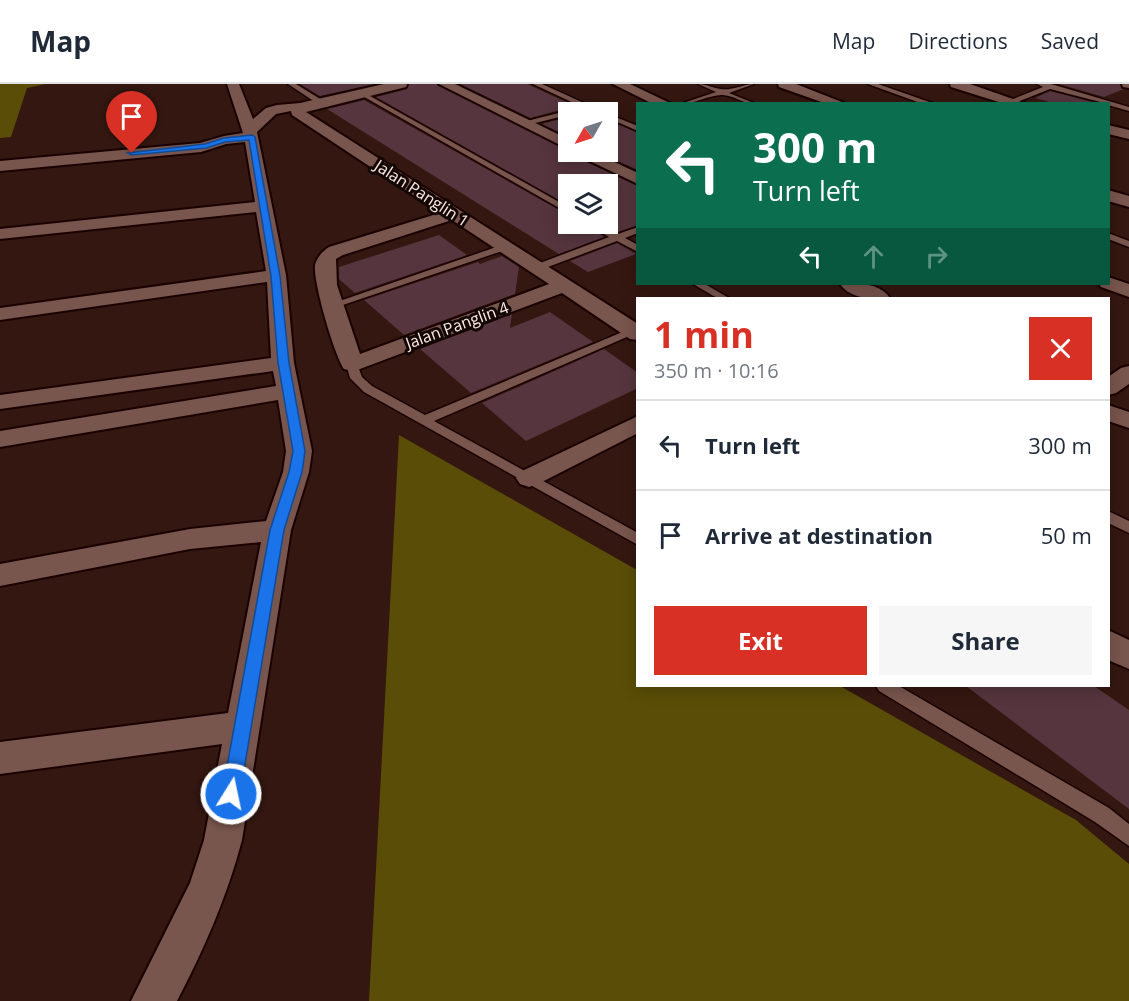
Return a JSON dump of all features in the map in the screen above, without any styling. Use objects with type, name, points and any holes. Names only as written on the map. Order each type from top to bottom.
[{"type":"street","points":[[153,1001],[193,926],[213,878],[223,840],[277,530],[296,472],[299,451],[283,363],[276,276],[251,134],[233,84]]},
{"type":"street","points":[[445,84],[558,140]]},
{"type":"street","points":[[619,84],[661,102]]},
{"type":"street","points":[[784,84],[835,102]]},
{"type":"street","points":[[956,84],[1012,101]]},
{"type":"street","points":[[0,166],[201,147],[251,134],[268,112],[286,107],[301,107],[394,85]]},
{"type":"street","name":"Jalan Panglin 1","points":[[301,107],[297,112],[635,333]]},
{"type":"street","points":[[1110,130],[1129,135]]},
{"type":"street","points":[[603,162],[636,178]]},
{"type":"street","points":[[1110,196],[1129,202]]},
{"type":"street","points":[[0,234],[263,206]]},
{"type":"street","points":[[352,364],[333,305],[324,266],[328,256],[336,251],[454,214]]},
{"type":"street","points":[[0,314],[276,276]]},
{"type":"street","points":[[1110,284],[1129,291]]},
{"type":"street","points":[[852,285],[878,297]]},
{"type":"street","name":"Jalan Panglin 4","points":[[352,364],[563,286]]},
{"type":"street","points":[[0,402],[283,363]]},
{"type":"street","points":[[1110,387],[1129,373]]},
{"type":"street","points":[[0,439],[287,391]]},
{"type":"street","points":[[1110,412],[1129,422]]},
{"type":"street","points":[[529,478],[636,424]]},
{"type":"street","points":[[0,575],[190,539],[277,530]]},
{"type":"street","points":[[1110,644],[1129,656]]},
{"type":"street","points":[[0,759],[243,726]]},
{"type":"lane","points":[[291,84],[321,102]]},
{"type":"lane","points":[[536,84],[577,102]]},
{"type":"lane","points":[[701,84],[748,102]]},
{"type":"lane","points":[[689,102],[752,84]]},
{"type":"lane","points":[[871,84],[926,102]]},
{"type":"lane","points":[[1040,84],[1053,85],[1107,102]]},
{"type":"lane","points":[[1012,101],[1053,85]]},
{"type":"lane","points":[[361,93],[558,204]]},
{"type":"lane","points":[[1110,103],[1129,109]]},
{"type":"lane","points":[[526,124],[558,115]]},
{"type":"lane","points":[[618,120],[636,128]]},
{"type":"lane","points":[[536,268],[636,231]]},
{"type":"lane","points":[[610,234],[636,248]]},
{"type":"lane","points":[[1110,237],[1129,243]]},
{"type":"lane","points":[[333,305],[505,247]]},
{"type":"lane","points":[[700,285],[722,297]]},
{"type":"lane","points":[[424,420],[635,333]]},
{"type":"lane","points":[[352,364],[356,378],[368,388],[636,539]]},
{"type":"lane","points":[[1110,517],[1129,528]]},
{"type":"lane","points":[[887,687],[1102,815],[1129,836]]},
{"type":"shaded area","points":[[0,84],[46,84],[27,88],[11,137],[0,138]]},
{"type":"shaded area","points":[[399,435],[636,569],[636,687],[842,687],[1076,820],[1129,864],[1129,1001],[369,1001]]},
{"type":"building","points":[[300,84],[374,84],[320,96]]},
{"type":"building","points":[[409,84],[437,84],[558,145],[558,162],[587,162],[612,174],[558,174],[558,199],[376,97],[407,89]]},
{"type":"building","points":[[460,84],[527,84],[566,102],[558,102],[558,111],[530,118]]},
{"type":"building","points":[[1059,84],[1120,84],[1124,89],[1104,97]]},
{"type":"building","points":[[1050,91],[1092,102],[1049,102],[1035,98]]},
{"type":"building","points":[[364,100],[558,209],[558,234],[600,234],[604,237],[559,254],[327,109]]},
{"type":"building","points":[[558,120],[558,132],[542,124]]},
{"type":"building","points":[[618,124],[636,132],[636,169],[618,161]]},
{"type":"building","points":[[618,177],[636,185],[636,226],[618,232]]},
{"type":"building","points":[[439,235],[467,255],[355,293],[339,279],[339,267]]},
{"type":"building","points":[[617,243],[636,254],[588,272],[570,261]]},
{"type":"building","points":[[502,256],[519,267],[515,294],[404,335],[364,300],[478,262],[480,264]]},
{"type":"building","points":[[550,312],[593,342],[471,393],[420,349],[512,314],[510,328]]},
{"type":"building","points":[[604,349],[636,372],[636,389],[526,441],[482,403]]},
{"type":"building","points":[[967,687],[1095,687],[1129,710],[1129,809]]},
{"type":"route","points":[[132,153],[206,146],[224,140],[252,137],[276,276],[283,363],[299,451],[296,472],[277,530],[231,794]]}]
